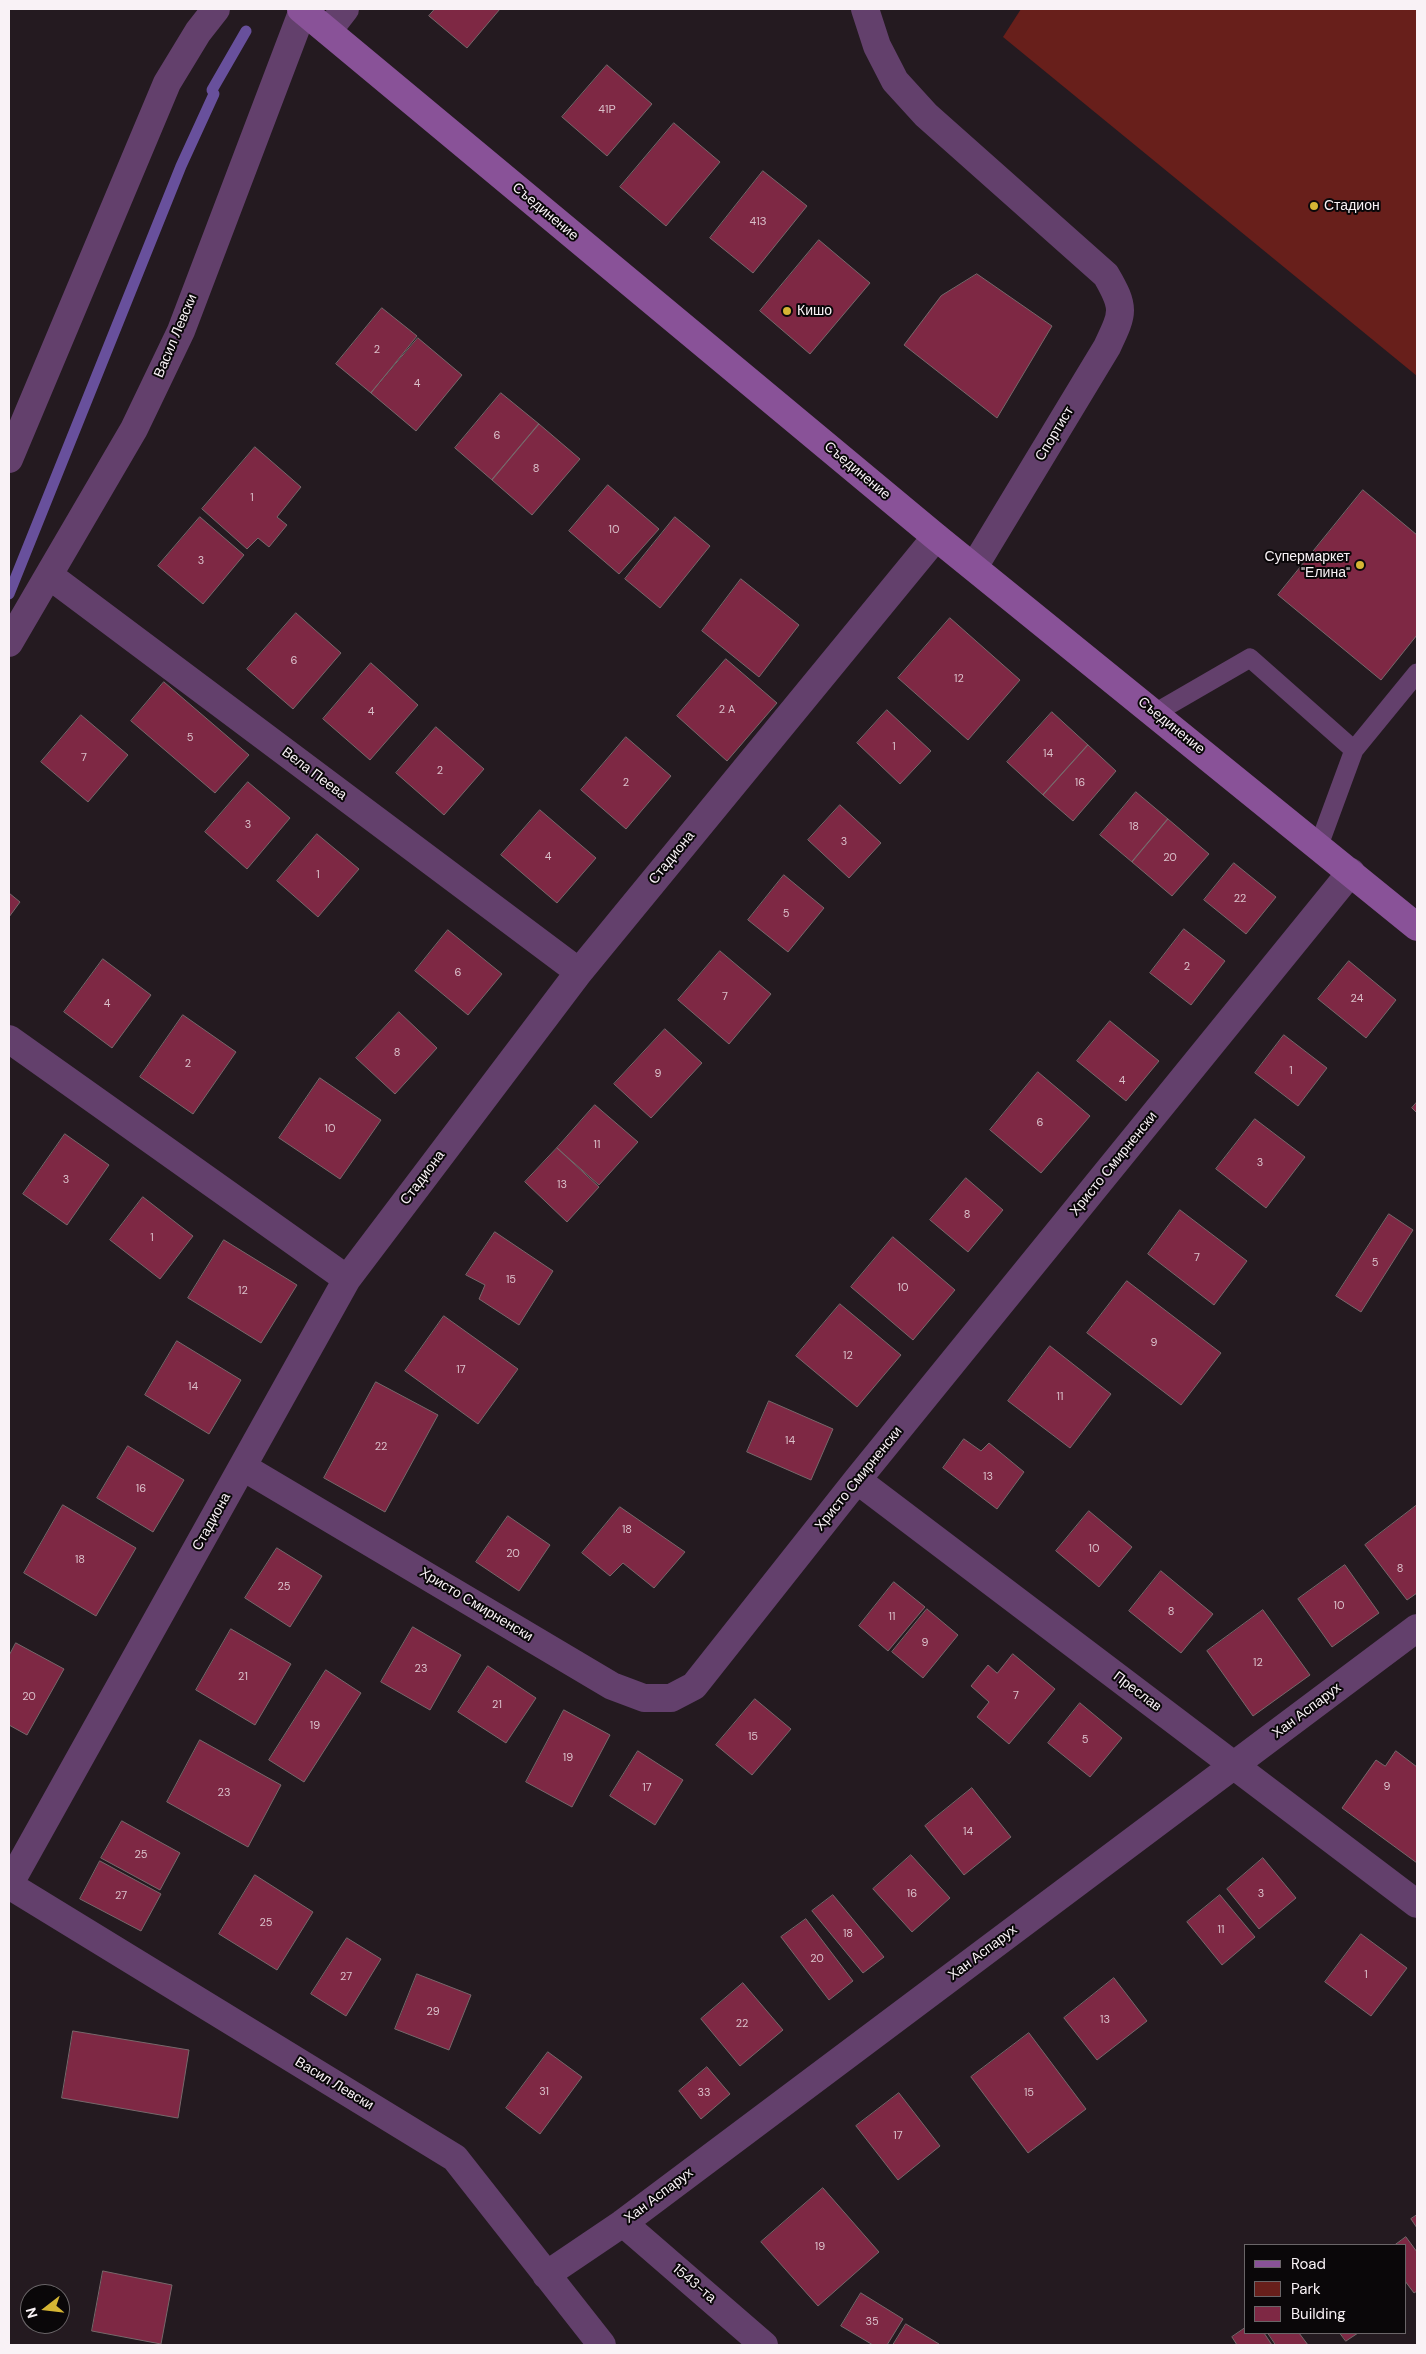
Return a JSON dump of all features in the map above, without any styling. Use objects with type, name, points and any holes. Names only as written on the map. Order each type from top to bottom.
[{"type":"street","points":[[9,459],[167,83],[198,32],[216,9]]},
{"type":"street","points":[[328,31],[345,9]]},
{"type":"street","name":"Спортист","points":[[865,9],[877,46],[895,81],[926,114],[1106,275],[1118,295],[1121,318],[1107,347],[974,567]]},
{"type":"street","name":"Съединение","points":[[302,10],[936,537],[1319,845],[1417,927]]},
{"type":"street","name":"Васил Левски","points":[[9,643],[50,576],[134,429],[180,331],[302,10]]},
{"type":"street","name":"Стадиона","points":[[9,1885],[347,1278],[579,972],[936,537]]},
{"type":"street","name":"Вела Пеева","points":[[50,576],[579,972]]},
{"type":"street","name":"Христо Смирненски","points":[[243,1467],[612,1686],[644,1698],[671,1698],[694,1686],[857,1480],[1351,872]]},
{"type":"street","points":[[9,1039],[347,1278]]},
{"type":"street","name":"Преслав","points":[[857,1480],[1417,1904]]},
{"type":"street","name":"Хан Аспарух","points":[[546,2275],[623,2223],[1417,1628]]},
{"type":"street","name":"Васил Левски","points":[[9,1885],[455,2158],[602,2345]]},
{"type":"street","name":"1543-та","points":[[623,2223],[764,2345]]},
{"type":"lane","points":[[1155,713],[1250,658],[1354,750]]},
{"type":"lane","points":[[1319,845],[1354,750],[1417,673]]},
{"type":"green space","name":"Стадион","points":[[1021,9],[1417,9],[1417,376],[1003,37]]},
{"type":"building","points":[[435,9],[500,9],[467,48],[429,16]]},
{"type":"building","points":[[607,65],[652,104],[607,156],[562,117]]},
{"type":"building","points":[[674,123],[720,162],[666,226],[620,187]]},
{"type":"building","points":[[763,171],[807,206],[753,273],[710,238]]},
{"type":"building","points":[[819,240],[870,283],[810,354],[760,311]]},
{"type":"building","points":[[977,274],[1052,326],[997,418],[904,345],[941,296]]},
{"type":"building","points":[[382,308],[417,336],[371,393],[336,364]]},
{"type":"building","points":[[418,338],[462,375],[416,431],[371,393]]},
{"type":"building","points":[[501,393],[539,424],[492,480],[455,448]]},
{"type":"building","points":[[539,424],[580,459],[532,515],[492,480]]},
{"type":"building","points":[[255,447],[301,487],[277,517],[287,525],[269,547],[258,538],[247,549],[202,509]]},
{"type":"building","points":[[608,485],[659,529],[619,574],[569,531]]},
{"type":"building","name":"Супермаркет \"Елина\"","points":[[1363,490],[1417,535],[1417,635],[1381,680],[1278,595]]},
{"type":"building","points":[[200,517],[244,555],[203,604],[158,566]]},
{"type":"building","points":[[675,517],[710,546],[660,608],[625,579]]},
{"type":"building","points":[[741,579],[799,625],[759,677],[702,631]]},
{"type":"building","points":[[296,613],[341,653],[293,709],[247,669]]},
{"type":"building","points":[[950,618],[1020,680],[968,740],[898,678]]},
{"type":"building","points":[[726,659],[777,703],[727,761],[677,716]]},
{"type":"building","points":[[371,663],[418,705],[370,760],[323,719]]},
{"type":"building","points":[[164,682],[249,755],[215,793],[131,721]]},
{"type":"building","points":[[887,710],[931,751],[900,784],[857,743]]},
{"type":"building","points":[[1052,712],[1088,745],[1043,795],[1007,762]]},
{"type":"building","points":[[81,715],[128,755],[88,802],[41,762]]},
{"type":"building","points":[[436,727],[484,769],[444,815],[396,773]]},
{"type":"building","points":[[626,737],[671,776],[626,829],[581,790]]},
{"type":"building","points":[[1088,745],[1116,771],[1073,821],[1043,795]]},
{"type":"building","points":[[248,782],[290,818],[247,869],[205,832]]},
{"type":"building","points":[[1136,792],[1168,819],[1132,862],[1100,835]]},
{"type":"building","points":[[840,805],[881,843],[849,878],[808,840]]},
{"type":"building","points":[[540,810],[596,858],[557,903],[501,855]]},
{"type":"building","points":[[1168,819],[1209,854],[1172,896],[1132,862]]},
{"type":"building","points":[[317,834],[359,869],[318,917],[277,881]]},
{"type":"building","points":[[1234,863],[1276,897],[1246,934],[1204,900]]},
{"type":"building","points":[[784,875],[824,908],[788,952],[748,920]]},
{"type":"building","points":[[9,893],[20,902],[9,917]]},
{"type":"building","points":[[1184,929],[1225,961],[1191,1005],[1150,973]]},
{"type":"building","points":[[448,930],[502,974],[468,1015],[415,971]]},
{"type":"building","points":[[720,951],[771,994],[729,1044],[678,1000]]},
{"type":"building","points":[[103,959],[151,995],[112,1048],[64,1012]]},
{"type":"building","points":[[1349,961],[1396,1000],[1366,1038],[1318,999]]},
{"type":"building","points":[[399,1012],[437,1048],[395,1094],[356,1058]]},
{"type":"building","points":[[183,1015],[236,1052],[193,1114],[140,1077]]},
{"type":"building","points":[[1110,1021],[1159,1061],[1126,1101],[1077,1061]]},
{"type":"building","points":[[665,1029],[702,1063],[651,1118],[614,1084]]},
{"type":"building","points":[[1284,1035],[1327,1068],[1298,1106],[1255,1073]]},
{"type":"building","points":[[1038,1072],[1090,1116],[1041,1173],[990,1130]]},
{"type":"building","points":[[320,1078],[381,1120],[340,1179],[279,1138]]},
{"type":"building","points":[[1417,1102],[1417,1113],[1412,1108]]},
{"type":"building","points":[[595,1105],[638,1142],[599,1185],[557,1148]]},
{"type":"building","points":[[1255,1119],[1305,1157],[1266,1208],[1216,1169]]},
{"type":"building","points":[[65,1134],[109,1165],[67,1225],[23,1194]]},
{"type":"building","points":[[557,1148],[599,1187],[567,1222],[525,1182]]},
{"type":"building","points":[[966,1178],[1003,1210],[968,1252],[930,1220]]},
{"type":"building","points":[[143,1197],[193,1236],[160,1279],[110,1240]]},
{"type":"building","points":[[1180,1210],[1247,1261],[1214,1305],[1148,1254]]},
{"type":"building","points":[[1389,1214],[1413,1230],[1361,1312],[1336,1296]]},
{"type":"building","points":[[495,1232],[553,1271],[519,1325],[479,1299],[485,1285],[466,1275]]},
{"type":"building","points":[[893,1237],[955,1290],[913,1340],[851,1287]]},
{"type":"building","points":[[224,1240],[297,1285],[261,1343],[188,1298]]},
{"type":"building","points":[[1127,1281],[1221,1353],[1181,1405],[1087,1333]]},
{"type":"building","points":[[840,1304],[901,1355],[857,1407],[796,1356]]},
{"type":"building","points":[[444,1316],[518,1369],[478,1424],[405,1371]]},
{"type":"building","points":[[177,1341],[241,1380],[209,1434],[145,1395]]},
{"type":"building","points":[[1050,1346],[1111,1394],[1070,1448],[1008,1401]]},
{"type":"building","points":[[376,1382],[438,1415],[385,1512],[324,1478]]},
{"type":"building","points":[[769,1401],[833,1429],[811,1480],[747,1452]]},
{"type":"building","points":[[964,1439],[981,1451],[989,1443],[1024,1472],[997,1509],[943,1468]]},
{"type":"building","points":[[128,1446],[184,1480],[153,1532],[97,1498]]},
{"type":"building","points":[[63,1505],[136,1548],[96,1616],[24,1573]]},
{"type":"building","points":[[1417,1505],[1417,1593],[1407,1600],[1365,1545]]},
{"type":"building","points":[[620,1507],[685,1552],[654,1588],[623,1563],[610,1576],[582,1553]]},
{"type":"building","points":[[1089,1511],[1132,1547],[1099,1587],[1056,1551]]},
{"type":"building","points":[[508,1516],[550,1545],[519,1591],[476,1562]]},
{"type":"building","points":[[277,1548],[322,1576],[290,1627],[245,1598]]},
{"type":"building","points":[[1345,1565],[1379,1613],[1332,1647],[1298,1599]]},
{"type":"building","points":[[1161,1571],[1213,1614],[1181,1653],[1129,1611]]},
{"type":"building","points":[[894,1582],[925,1607],[888,1651],[859,1626]]},
{"type":"building","points":[[927,1609],[958,1635],[923,1678],[892,1652]]},
{"type":"building","points":[[1263,1610],[1310,1675],[1253,1716],[1207,1651]]},
{"type":"building","points":[[413,1627],[461,1655],[430,1710],[381,1682]]},
{"type":"building","points":[[231,1629],[291,1664],[255,1725],[196,1690]]},
{"type":"building","points":[[16,1643],[64,1669],[27,1735],[9,1725],[9,1656]]},
{"type":"building","points":[[1013,1654],[1055,1689],[1009,1744],[977,1717],[989,1702],[971,1686],[988,1665],[997,1673]]},
{"type":"building","points":[[488,1666],[536,1698],[506,1743],[458,1712]]},
{"type":"building","points":[[326,1670],[361,1693],[304,1782],[269,1760]]},
{"type":"building","points":[[755,1699],[791,1729],[752,1775],[716,1745]]},
{"type":"building","points":[[1080,1703],[1122,1738],[1090,1777],[1048,1743]]},
{"type":"building","points":[[564,1710],[610,1735],[572,1807],[526,1782]]},
{"type":"building","points":[[200,1740],[281,1785],[248,1847],[167,1802]]},
{"type":"building","points":[[638,1751],[683,1780],[655,1825],[610,1796]]},
{"type":"building","points":[[1396,1751],[1417,1767],[1417,1863],[1342,1808],[1376,1760],[1385,1766]]},
{"type":"building","points":[[972,1788],[1011,1837],[964,1875],[925,1826]]},
{"type":"building","points":[[122,1821],[180,1853],[160,1890],[101,1858]]},
{"type":"building","points":[[911,1855],[950,1898],[912,1932],[873,1889]]},
{"type":"building","points":[[1263,1858],[1296,1898],[1259,1929],[1227,1889]]},
{"type":"building","points":[[100,1861],[161,1894],[141,1931],[80,1899]]},
{"type":"building","points":[[255,1875],[313,1912],[277,1970],[219,1934]]},
{"type":"building","points":[[833,1895],[884,1957],[863,1973],[812,1911]]},
{"type":"building","points":[[1220,1895],[1255,1937],[1222,1965],[1187,1922]]},
{"type":"building","points":[[806,1919],[853,1981],[829,2000],[781,1937]]},
{"type":"building","points":[[1361,1934],[1407,1968],[1371,2016],[1325,1982]]},
{"type":"building","points":[[347,1938],[381,1959],[346,2016],[311,1994]]},
{"type":"building","points":[[417,1974],[471,1995],[449,2050],[395,2029]]},
{"type":"building","points":[[1114,1978],[1147,2021],[1097,2060],[1064,2018]]},
{"type":"building","points":[[743,1983],[783,2030],[740,2066],[701,2019]]},
{"type":"building","points":[[73,2031],[189,2050],[178,2118],[62,2098]]},
{"type":"building","points":[[1029,2033],[1086,2109],[1028,2153],[971,2077]]},
{"type":"building","points":[[548,2052],[582,2077],[540,2134],[506,2108]]},
{"type":"building","points":[[707,2067],[730,2094],[701,2119],[679,2091]]},
{"type":"building","points":[[899,2093],[940,2146],[898,2180],[856,2126]]},
{"type":"building","points":[[823,2188],[879,2252],[818,2306],[761,2242]]},
{"type":"building","points":[[1417,2215],[1417,2228],[1411,2219]]},
{"type":"building","points":[[1406,2237],[1417,2252],[1417,2291],[1414,2293],[1406,2282],[1406,2244],[1396,2244]]},
{"type":"building","points":[[103,2271],[172,2285],[161,2344],[92,2331]]},
{"type":"building","points":[[861,2293],[903,2319],[887,2345],[873,2345],[841,2326]]},
{"type":"building","points":[[906,2324],[939,2344],[939,2345],[893,2345]]},
{"type":"building","points":[[1244,2329],[1244,2334],[1265,2334],[1272,2345],[1237,2345],[1232,2337]]},
{"type":"building","points":[[1269,2334],[1300,2334],[1308,2345],[1276,2345]]},
{"type":"building","points":[[1341,2334],[1356,2334],[1346,2341]]},
{"type":"waterway","points":[[212,90],[246,31]]},
{"type":"waterway","points":[[9,594],[181,166],[214,94]]},
{"type":"place","name":"Стадион","points":[[1314,206]]},
{"type":"place","name":"Кишо","points":[[787,311]]},
{"type":"place","name":"Супермаркет \"Елина\"","points":[[1360,565]]}]
